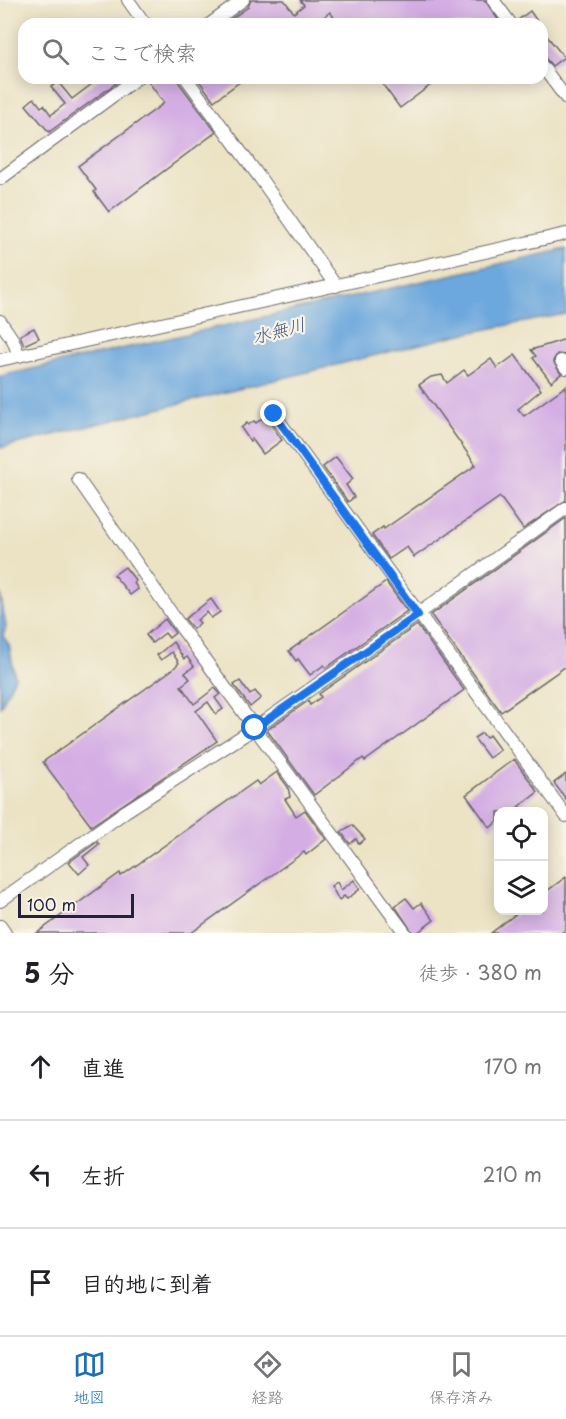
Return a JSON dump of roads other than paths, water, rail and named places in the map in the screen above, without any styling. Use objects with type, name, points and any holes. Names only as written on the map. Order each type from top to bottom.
[{"type":"street","points":[[128,0],[142,18]]},
{"type":"street","points":[[218,18],[243,0]]},
{"type":"street","points":[[493,0],[506,18]]},
{"type":"street","points":[[548,74],[566,99]]},
{"type":"street","points":[[0,179],[129,84]]},
{"type":"street","points":[[190,84],[336,286]]},
{"type":"street","points":[[0,360],[566,234]]},
{"type":"street","points":[[0,321],[13,340],[19,356]]},
{"type":"street","points":[[274,414],[566,816]]},
{"type":"street","points":[[78,478],[183,630],[405,933]]},
{"type":"street","points":[[0,901],[126,811],[255,728],[418,615],[566,508]]},
{"type":"street","points":[[0,926],[5,933]]},
{"type":"water","name":"水無川","points":[[566,249],[566,314],[457,335],[0,448],[0,376]]},
{"type":"water","points":[[0,592],[6,627],[3,636],[9,645],[15,677],[0,708]]}]
